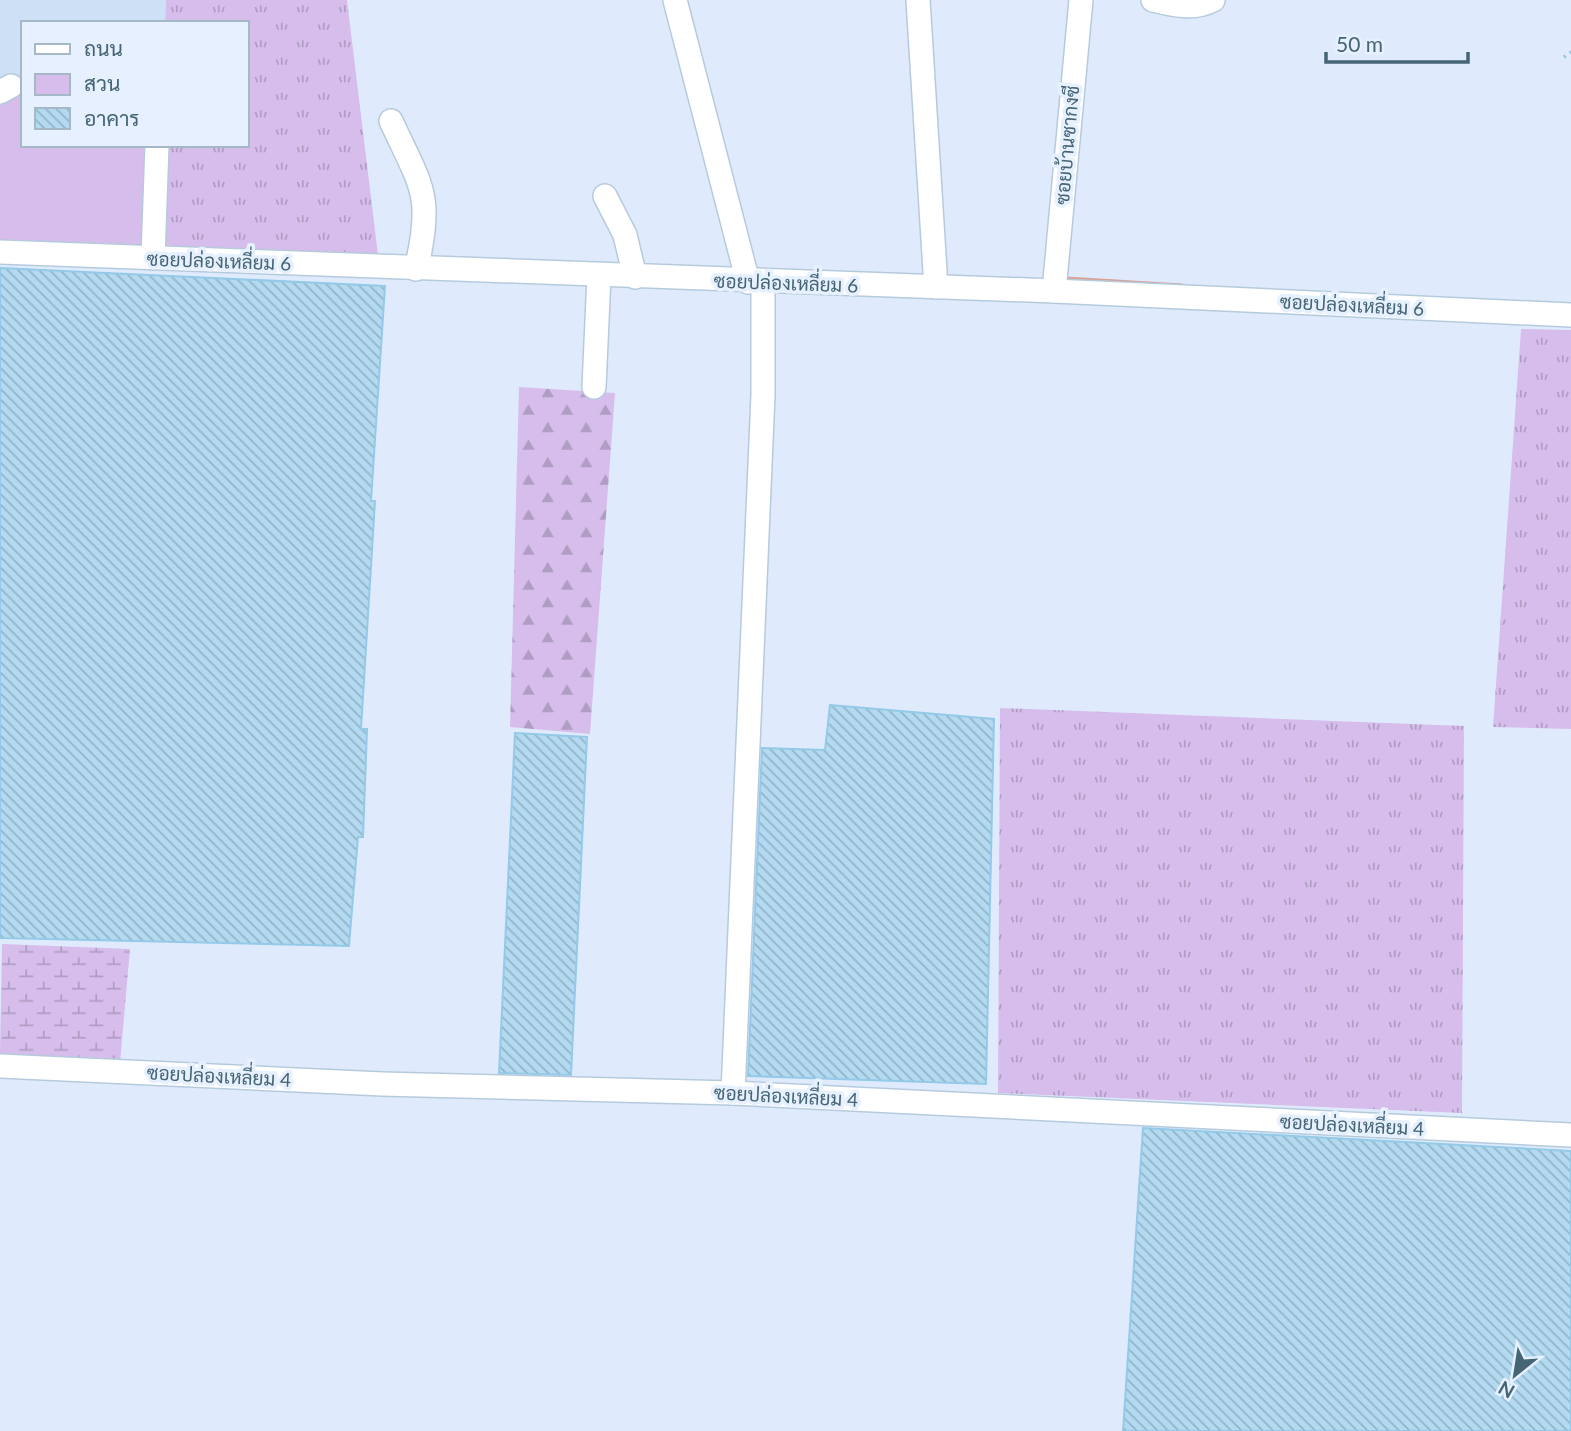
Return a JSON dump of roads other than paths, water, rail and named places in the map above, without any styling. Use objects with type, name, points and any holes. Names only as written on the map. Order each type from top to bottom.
[{"type":"street","points":[[675,0],[756,282],[763,395],[733,1093]]},
{"type":"street","points":[[918,0],[936,287]]},
{"type":"street","name":"ซอยบ้านซากงซี","points":[[1054,291],[1081,0]]},
{"type":"street","points":[[1153,0],[1183,6],[1201,6],[1213,0]]},
{"type":"street","points":[[391,121],[424,193],[424,235],[416,269]]},
{"type":"street","points":[[153,258],[157,147]]},
{"type":"street","points":[[606,196],[625,235],[635,277]]},
{"type":"street","name":"ซอยปล่องเหลี่ยม 6","points":[[0,252],[1054,291],[1571,315]]},
{"type":"street","points":[[594,387],[599,276]]},
{"type":"street","name":"ซอยปล่องเหลี่ยม 4","points":[[0,1066],[382,1084],[733,1093],[1571,1135]]},
{"type":"waterway","points":[[1066,279],[1182,286]]}]
